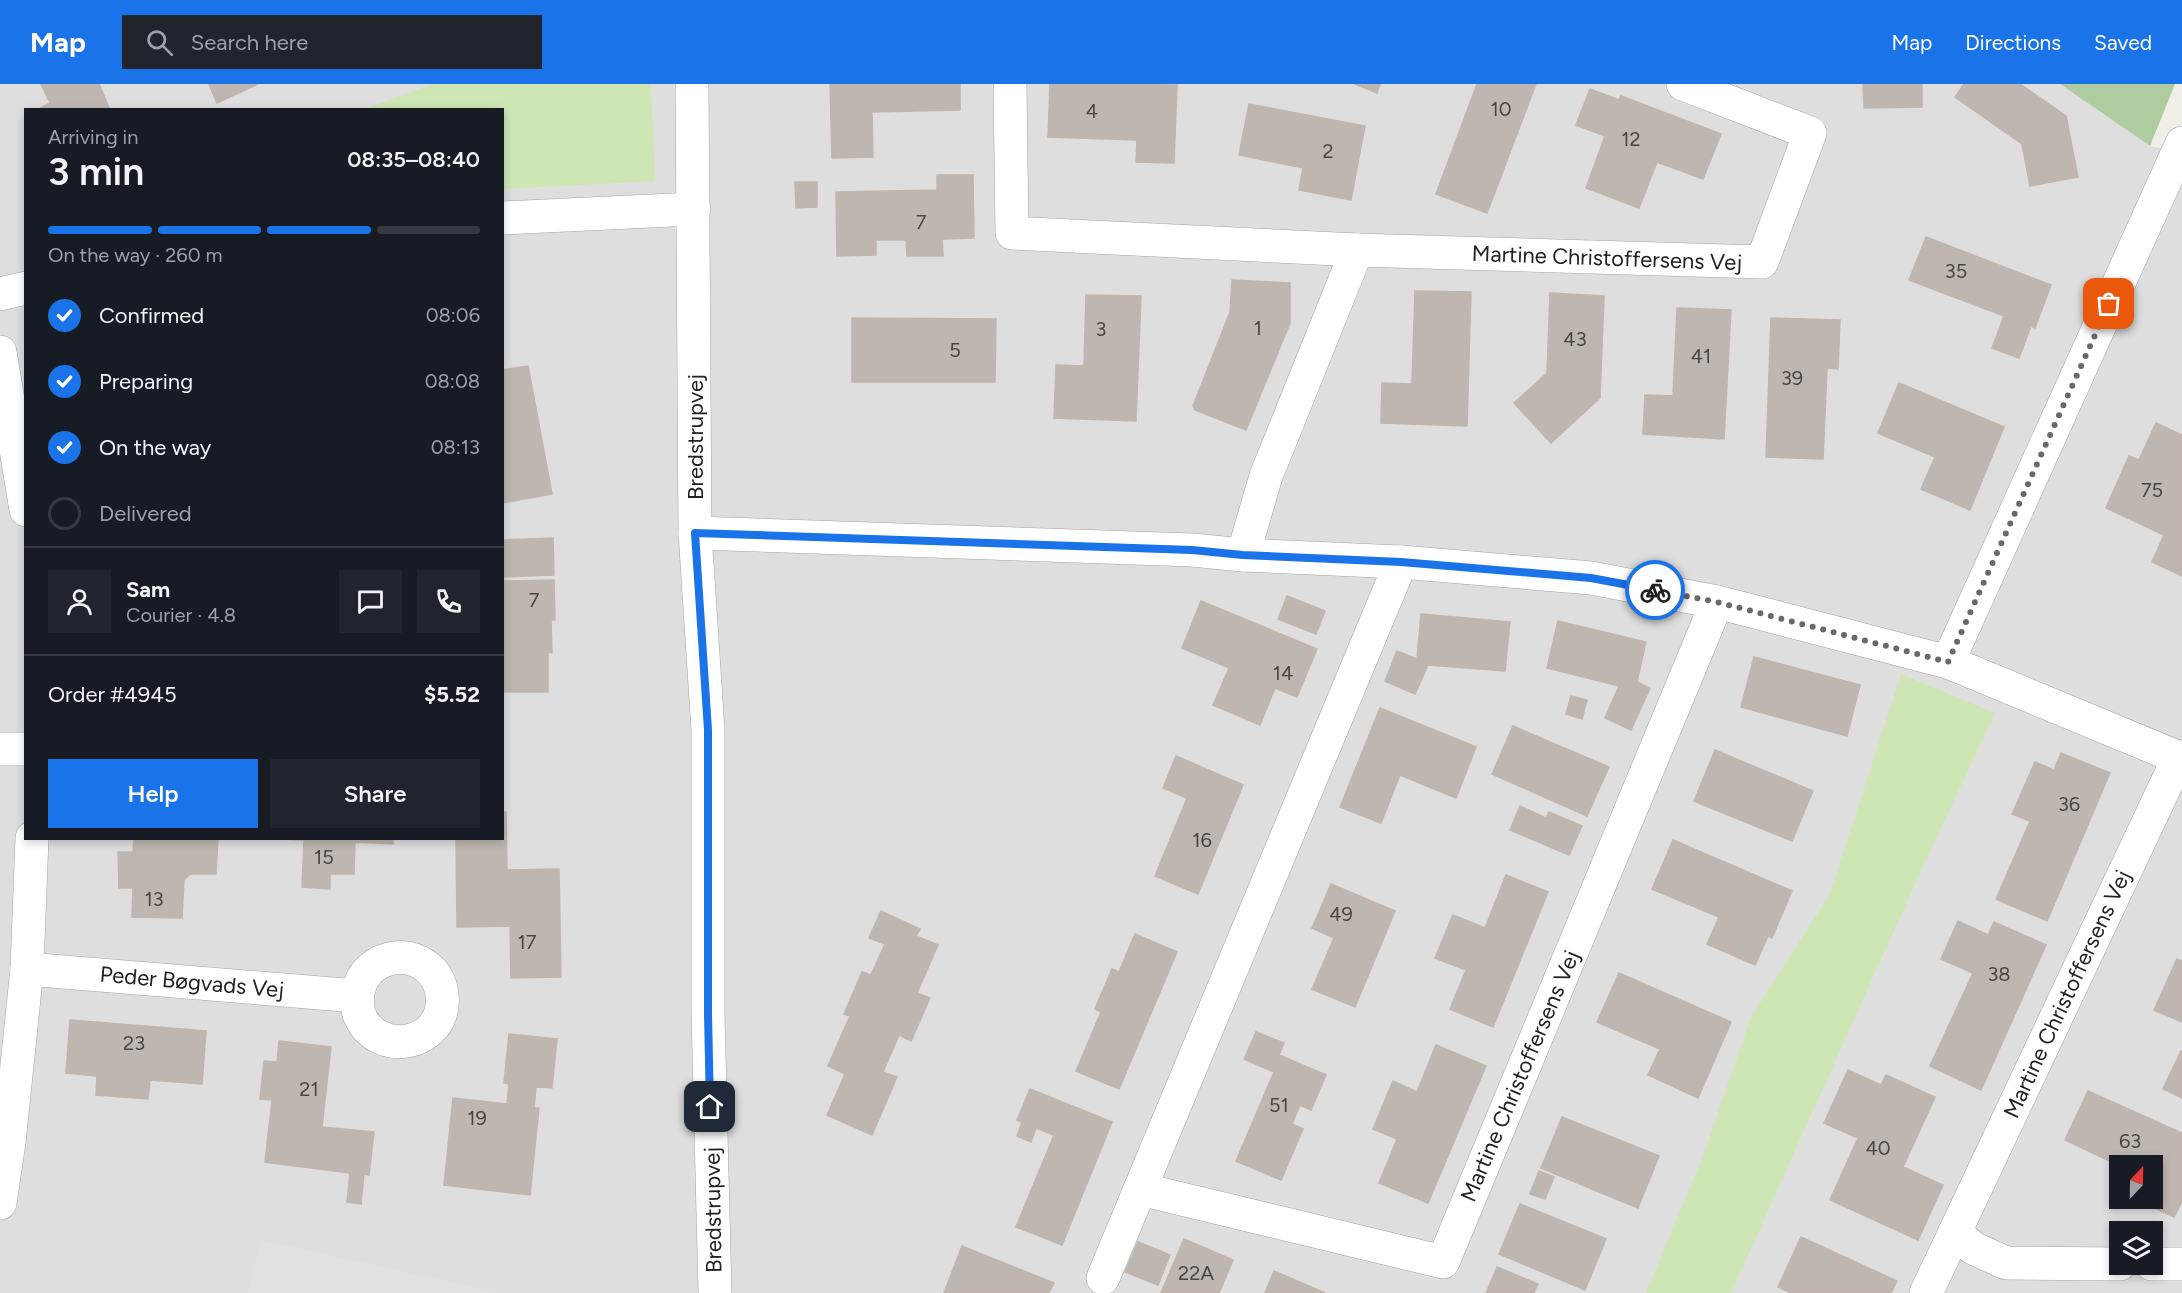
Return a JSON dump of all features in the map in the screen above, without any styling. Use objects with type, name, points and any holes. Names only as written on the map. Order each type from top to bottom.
[{"type":"street","name":"Bredstrupvej","points":[[692,84],[695,533],[708,730],[708,1014],[715,1293]]},
{"type":"street","name":"Martine Christoffersens Vej","points":[[1010,84],[1012,233],[1357,250],[1762,262],[1810,133],[1683,84]]},
{"type":"street","points":[[1948,662],[2182,143]]},
{"type":"street","points":[[504,218],[694,209]]},
{"type":"street","points":[[1243,555],[1266,476],[1357,250]]},
{"type":"street","points":[[0,294],[24,288]]},
{"type":"street","points":[[0,352],[24,498]]},
{"type":"street","name":"Martine Christoffersens Vej","points":[[695,533],[1192,550],[1243,555],[1401,562],[1591,578],[1717,602],[1948,662],[2180,758],[1926,1293]]},
{"type":"street","points":[[1103,1278],[1401,562]]},
{"type":"street","name":"Martine Christoffersens Vej","points":[[1140,1189],[1443,1262],[1717,602]]},
{"type":"street","points":[[0,749],[24,749]]},
{"type":"street","points":[[0,1203],[9,1142],[27,969],[33,840]]},
{"type":"street","name":"Peder Bøgvads Vej","points":[[27,969],[357,996]]},
{"type":"street","points":[[1955,1232],[1973,1248],[2006,1263],[2109,1264]]},
{"type":"street","points":[[2163,1264],[2182,1264]]},
{"type":"shaded area","points":[[0,84],[2060,84],[2150,146],[2182,152],[2182,1293],[0,1293]]},
{"type":"shaded area","points":[[261,1240],[501,1293],[247,1293]]},
{"type":"green space","points":[[433,84],[651,84],[655,181],[504,189],[504,108],[367,108]]},
{"type":"green space","points":[[2060,84],[2175,84],[2150,146]]},
{"type":"green space","points":[[1901,674],[1995,713],[1919,875],[1731,1293],[1646,1293],[1703,1156],[1751,1017],[1830,894]]},
{"type":"building","points":[[41,84],[99,84],[109,108],[41,108],[50,103]]},
{"type":"building","points":[[209,84],[258,84],[217,103]]},
{"type":"building","points":[[830,84],[960,84],[960,110],[872,112],[873,157],[832,158]]},
{"type":"building","points":[[1050,84],[1177,85],[1174,163],[1136,162],[1137,140],[1048,137]]},
{"type":"building","points":[[1355,84],[1380,84],[1377,93]]},
{"type":"building","points":[[1477,84],[1536,84],[1487,213],[1436,194]]},
{"type":"building","points":[[1863,84],[1922,84],[1922,107],[1864,108]]},
{"type":"building","points":[[1964,84],[2020,84],[2066,116],[2078,177],[2030,186],[2022,144],[1955,97]]},
{"type":"building","points":[[1590,89],[1619,100],[1621,96],[1721,134],[1703,179],[1657,162],[1639,208],[1586,188],[1605,136],[1576,125]]},
{"type":"building","points":[[1249,104],[1365,126],[1351,200],[1299,190],[1303,168],[1239,155]]},
{"type":"building","points":[[937,175],[973,175],[974,238],[942,239],[943,256],[907,256],[906,240],[876,240],[876,255],[837,256],[836,192],[937,190]]},
{"type":"building","points":[[795,182],[817,182],[817,207],[796,208]]},
{"type":"building","points":[[1926,237],[2051,285],[2035,328],[2031,326],[2019,358],[1992,348],[2004,316],[1909,280]]},
{"type":"building","points":[[1232,280],[1290,283],[1290,323],[1246,430],[1195,410],[1193,406],[1230,312]]},
{"type":"building","points":[[1415,291],[1471,292],[1467,426],[1381,423],[1382,383],[1412,384]]},
{"type":"building","points":[[1550,293],[1604,296],[1600,398],[1551,443],[1514,403],[1547,373]]},
{"type":"building","points":[[1086,295],[1141,296],[1136,421],[1054,418],[1056,365],[1084,366]]},
{"type":"building","points":[[1677,308],[1731,310],[1724,439],[1643,434],[1645,395],[1673,396]]},
{"type":"building","points":[[852,318],[996,319],[995,382],[852,382]]},
{"type":"building","points":[[1771,318],[1840,320],[1838,369],[1827,368],[1823,459],[1766,457]]},
{"type":"building","points":[[528,366],[552,494],[504,503],[504,370]]},
{"type":"building","points":[[1899,383],[2004,427],[1970,510],[1921,489],[1935,457],[1878,433]]},
{"type":"building","points":[[2156,423],[2182,435],[2182,576],[2152,562],[2164,535],[2106,508],[2129,456],[2139,460]]},
{"type":"building","points":[[553,538],[554,575],[504,577],[504,540]]},
{"type":"building","points":[[554,580],[555,620],[551,620],[552,653],[548,652],[548,692],[504,692],[504,581]]},
{"type":"building","points":[[1287,596],[1325,611],[1316,634],[1278,619]]},
{"type":"building","points":[[1201,601],[1317,649],[1297,697],[1275,688],[1260,725],[1213,705],[1229,668],[1182,648]]},
{"type":"building","points":[[1421,614],[1510,622],[1505,671],[1428,665],[1415,694],[1385,681],[1397,651],[1417,659]]},
{"type":"building","points":[[1558,621],[1646,642],[1637,682],[1650,688],[1631,730],[1605,718],[1619,686],[1547,668]]},
{"type":"building","points":[[1754,657],[1860,685],[1847,736],[1741,707]]},
{"type":"building","points":[[1571,696],[1587,700],[1582,719],[1566,714]]},
{"type":"building","points":[[1380,708],[1476,747],[1456,798],[1400,775],[1381,823],[1340,807]]},
{"type":"building","points":[[1513,726],[1609,767],[1587,816],[1492,774]]},
{"type":"building","points":[[1715,750],[1813,791],[1792,841],[1694,801]]},
{"type":"building","points":[[2061,753],[2110,773],[2047,921],[1996,899],[2030,821],[2012,814],[2035,762],[2054,770]]},
{"type":"building","points":[[1176,756],[1243,785],[1198,894],[1155,876],[1187,798],[1163,788]]},
{"type":"building","points":[[1520,806],[1546,818],[1549,812],[1582,826],[1569,855],[1510,830]]},
{"type":"building","points":[[504,812],[506,812],[507,870],[559,869],[561,977],[511,978],[510,926],[457,927],[456,840],[504,840]]},
{"type":"building","points":[[134,840],[218,840],[216,874],[190,874],[184,880],[182,918],[132,917],[133,888],[119,888],[118,852],[133,852]]},
{"type":"building","points":[[304,840],[393,840],[393,844],[355,842],[354,874],[330,874],[330,889],[302,887]]},
{"type":"building","points":[[1673,840],[1792,891],[1772,938],[1768,936],[1755,965],[1707,944],[1719,917],[1652,889]]},
{"type":"building","points":[[1506,875],[1548,892],[1493,1027],[1450,1009],[1466,970],[1435,958],[1453,915],[1485,928]]},
{"type":"building","points":[[1331,884],[1395,911],[1355,1007],[1312,989],[1334,938],[1312,928]]},
{"type":"building","points":[[881,911],[920,929],[916,936],[938,945],[917,993],[930,998],[911,1041],[899,1035],[883,1072],[897,1077],[872,1135],[827,1115],[845,1074],[828,1066],[850,1016],[844,1014],[862,972],[871,975],[885,944],[869,938]]},
{"type":"building","points":[[1958,921],[1988,935],[1994,922],[2046,945],[1981,1090],[1930,1066],[1973,973],[1941,959]]},
{"type":"building","points":[[1135,934],[1177,952],[1119,1089],[1076,1071],[1101,1012],[1095,1009],[1112,969],[1119,972]]},
{"type":"building","points":[[2177,959],[2182,961],[2182,1022],[2154,1010]]},
{"type":"building","points":[[1619,973],[1731,1022],[1698,1098],[1648,1075],[1660,1049],[1597,1022]]},
{"type":"building","points":[[70,1020],[206,1031],[202,1084],[150,1080],[148,1099],[96,1095],[97,1076],[66,1073]]},
{"type":"building","points":[[1256,1032],[1284,1043],[1279,1055],[1326,1075],[1311,1110],[1300,1105],[1292,1124],[1303,1129],[1281,1180],[1236,1161],[1274,1072],[1244,1059]]},
{"type":"building","points":[[509,1034],[557,1039],[552,1088],[536,1087],[534,1108],[539,1108],[530,1195],[444,1185],[453,1098],[507,1104],[509,1084],[504,1083]]},
{"type":"building","points":[[279,1041],[331,1047],[322,1127],[374,1132],[369,1175],[364,1174],[361,1204],[347,1202],[350,1173],[265,1162],[272,1100],[260,1099],[264,1061],[277,1062]]},
{"type":"building","points":[[1436,1045],[1486,1066],[1428,1203],[1379,1183],[1397,1139],[1373,1129],[1393,1081],[1417,1092]]},
{"type":"building","points":[[2182,1052],[2182,1098],[2163,1089]]},
{"type":"building","points":[[1848,1070],[1881,1085],[1886,1075],[1935,1097],[1903,1167],[1943,1185],[1918,1240],[1830,1200],[1858,1138],[1824,1123]]},
{"type":"building","points":[[1030,1089],[1112,1122],[1062,1245],[1016,1227],[1054,1135],[1036,1128],[1031,1142],[1017,1136],[1022,1122],[1017,1120]]},
{"type":"building","points":[[2088,1091],[2182,1133],[2182,1201],[2174,1217],[2156,1209],[2163,1209],[2163,1155],[2109,1155],[2109,1161],[2065,1140]]},
{"type":"building","points":[[1562,1117],[1659,1156],[1638,1208],[1541,1168]]},
{"type":"building","points":[[1539,1171],[1554,1177],[1545,1199],[1530,1194]]},
{"type":"building","points":[[1520,1204],[1606,1239],[1585,1290],[1499,1254]]},
{"type":"building","points":[[1801,1237],[1897,1281],[1891,1293],[1791,1293],[1778,1287]]},
{"type":"building","points":[[1184,1239],[1233,1260],[1219,1293],[1161,1293]]},
{"type":"building","points":[[1138,1242],[1170,1255],[1158,1285],[1125,1272]]},
{"type":"building","points":[[962,1246],[1054,1283],[1049,1293],[944,1293]]},
{"type":"building","points":[[1497,1267],[1538,1284],[1534,1293],[1486,1293]]},
{"type":"building","points":[[1274,1271],[1325,1293],[1265,1293]]},
{"type":"way so far","points":[[1655,590],[1717,602],[1827,629],[1948,662],[2109,304]]},
{"type":"route","points":[[710,1107],[708,730],[695,533],[1192,550],[1243,555],[1401,562],[1591,578],[1655,590]]}]
